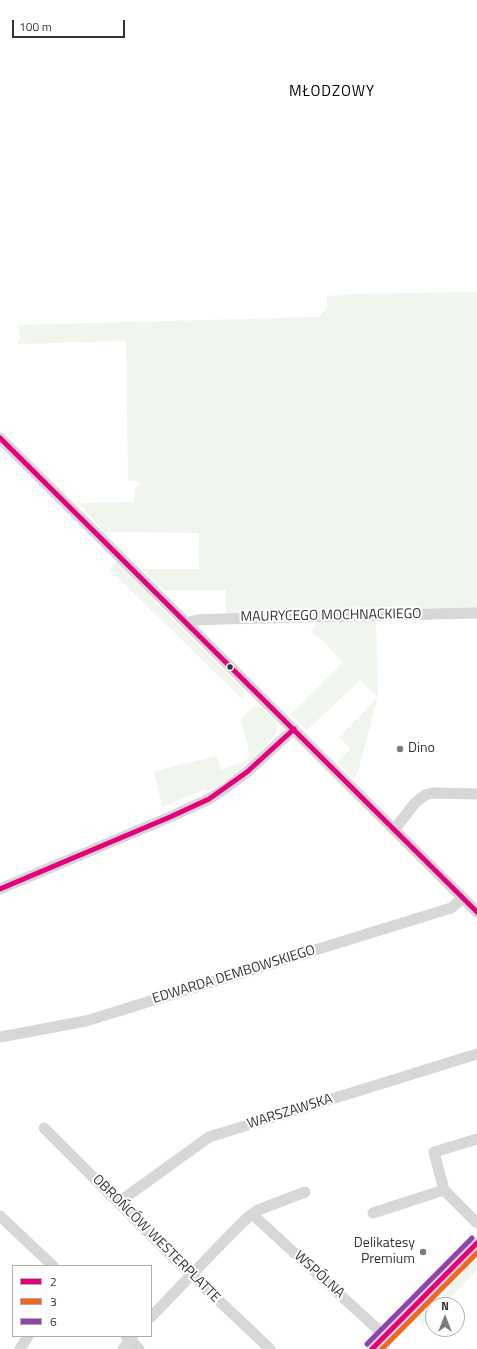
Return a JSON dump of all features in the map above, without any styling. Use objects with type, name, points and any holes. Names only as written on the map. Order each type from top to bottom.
[{"type":"street","points":[[0,438],[477,912]]},
{"type":"street","name":"MAURYCEGO MOCHNACKIEGO","points":[[186,623],[197,620],[244,618],[477,613]]},
{"type":"street","points":[[0,889],[209,799],[247,772],[294,729]]},
{"type":"street","points":[[394,830],[415,803],[425,795],[433,793],[477,794]]},
{"type":"street","name":"EDWARDA DEMBOWSKIEGO","points":[[0,1037],[86,1021],[451,908],[463,898]]},
{"type":"street","name":"WARSZAWSKA","points":[[119,1202],[210,1137],[477,1054]]},
{"type":"street","name":"OBROŃCÓW WESTERPLATTE","points":[[44,1128],[192,1275],[270,1349]]},
{"type":"street","points":[[477,1139],[434,1152],[444,1190],[477,1223]]},
{"type":"street","points":[[373,1213],[444,1190]]},
{"type":"street","points":[[152,1316],[252,1214],[258,1210],[305,1192]]},
{"type":"street","name":"WSPÓLNA","points":[[252,1214],[385,1336]]},
{"type":"street","points":[[0,1216],[52,1265]]},
{"type":"street","points":[[372,1349],[477,1243]]},
{"type":"street","points":[[20,1349],[27,1337]]},
{"type":"street","points":[[128,1340],[139,1349]]},
{"type":"shaded area","points":[[477,292],[477,608],[226,616],[226,590],[164,590],[142,569],[199,569],[199,533],[104,532],[79,503],[134,502],[135,486],[139,486],[139,481],[128,481],[126,341],[17,344],[20,339],[19,325],[318,317],[327,308],[327,296],[354,294]]},
{"type":"shaded area","points":[[117,561],[147,590],[151,598],[244,690],[245,693],[243,700],[109,569]]},
{"type":"shaded area","points":[[376,619],[378,697],[360,680],[307,730],[290,715],[343,662],[311,631],[318,621]]},
{"type":"shaded area","points":[[378,697],[358,771],[354,780],[337,762],[351,749],[339,737]]},
{"type":"shaded area","points":[[256,706],[263,708],[277,723],[277,731],[257,755],[231,777],[208,791],[205,789],[162,807],[154,771],[217,756],[221,770],[246,761],[250,756],[241,719]]},
{"type":"shaded area","points":[[472,1260],[477,1262],[477,1270],[451,1297],[442,1297]]},
{"type":"shaded area","points":[[425,1312],[425,1324],[424,1325],[417,1318]]},
{"type":"transit line","name":"2","points":[[0,438],[477,912]]},
{"type":"transit line","name":"2","points":[[0,889],[209,799],[247,772],[294,729]]},
{"type":"transit line","name":"6","points":[[367,1344],[472,1238]]},
{"type":"transit line","name":"2","points":[[372,1349],[477,1243]]},
{"type":"transit line","name":"3","points":[[382,1349],[477,1253]]},
{"type":"place","name":"Dino","points":[[400,749]]},
{"type":"place","name":"Delikatesy Premium","points":[[423,1252]]},
{"type":"district","name":"MŁODZOWY","points":[[332,92]]}]
